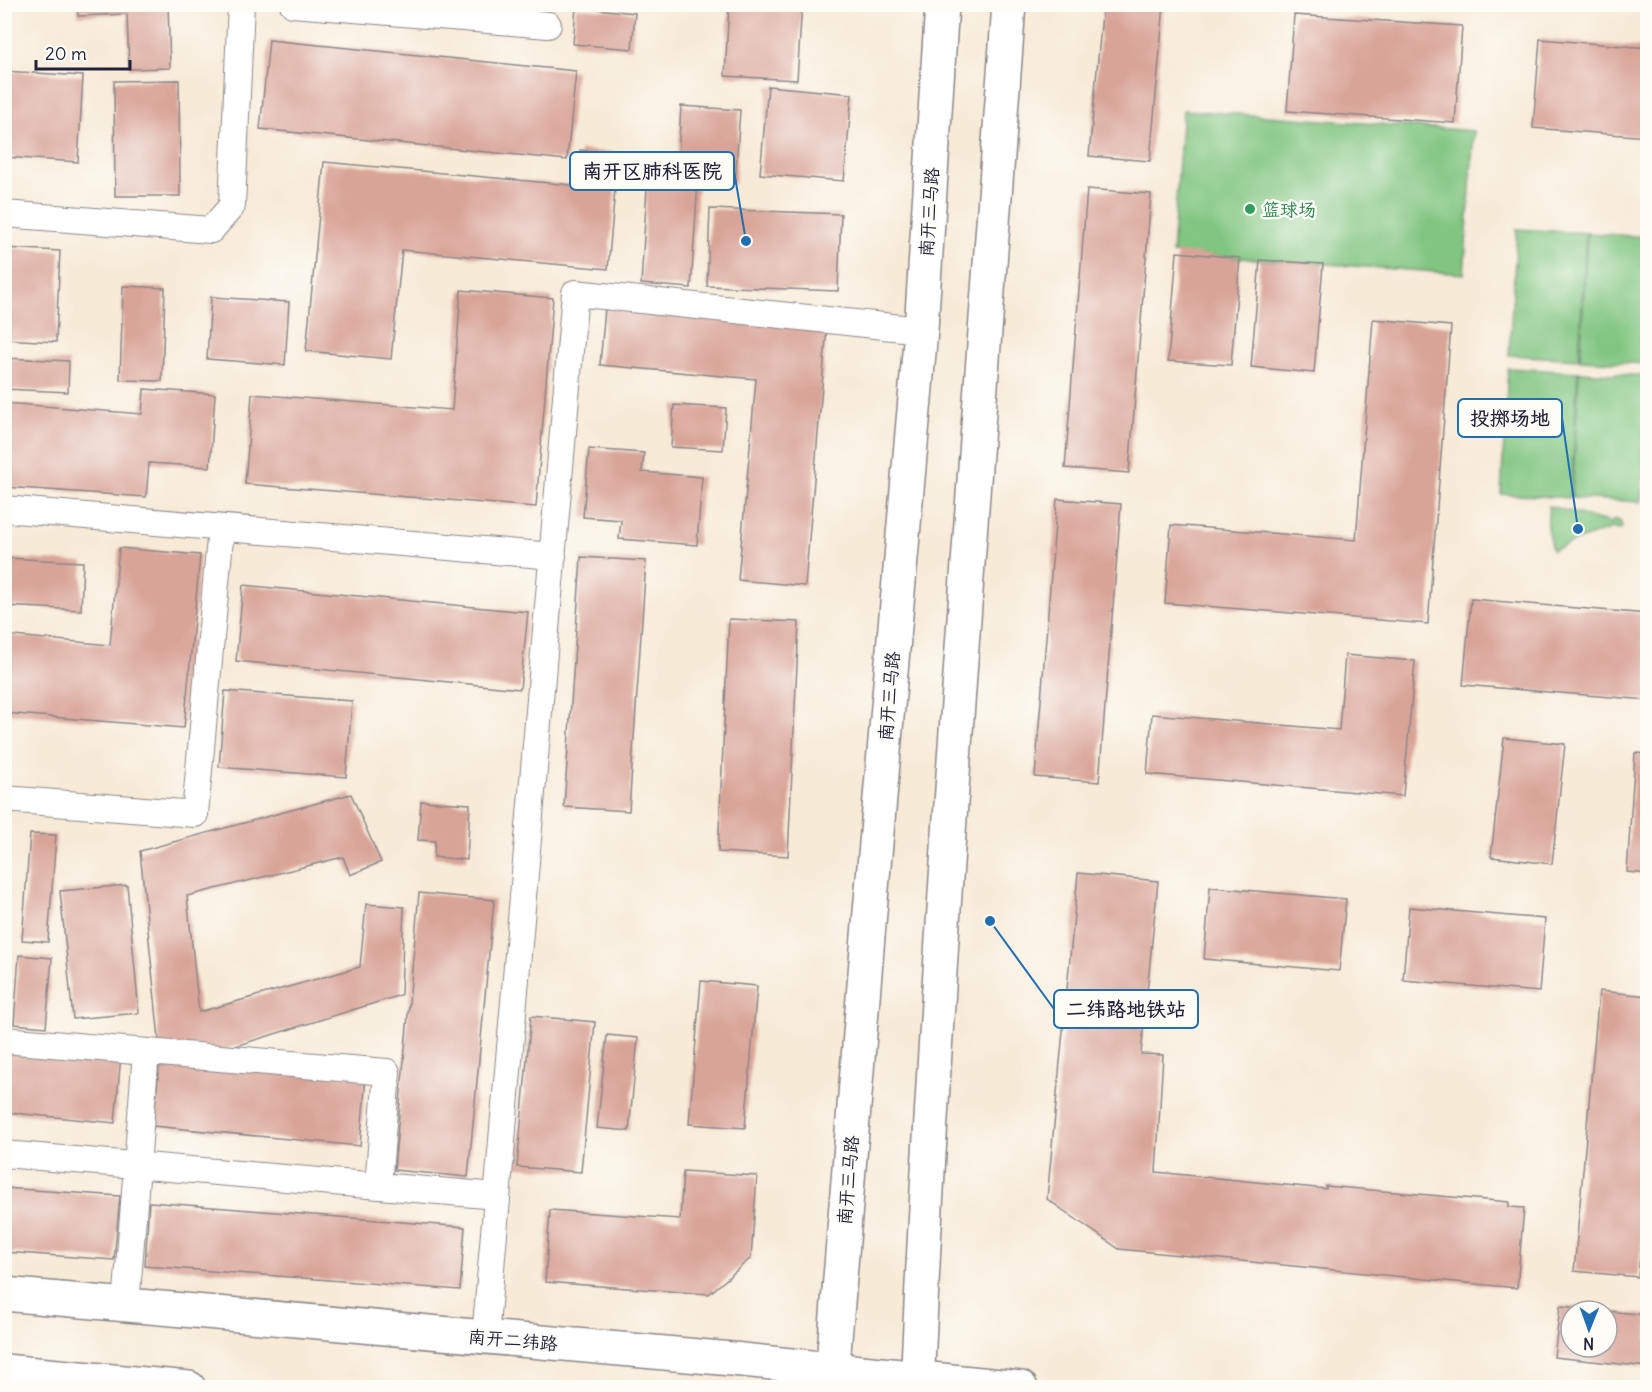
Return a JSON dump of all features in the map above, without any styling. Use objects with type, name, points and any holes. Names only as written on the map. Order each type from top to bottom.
[{"type":"main road","name":"南开三马路","points":[[832,1378],[921,330],[942,4]]},
{"type":"main road","points":[[917,1382],[943,917],[1009,4]]},
{"type":"main road","name":"南开二纬路","points":[[4,1294],[485,1338],[832,1378],[1021,1388]]},
{"type":"main road","points":[[4,1371],[189,1388]]},
{"type":"street","points":[[4,214],[211,230],[232,206],[241,4]]},
{"type":"street","points":[[293,4],[548,25]]},
{"type":"street","points":[[485,1338],[575,293],[921,330]]},
{"type":"street","points":[[4,509],[553,556]]},
{"type":"street","points":[[4,799],[195,814],[221,528]]},
{"type":"street","points":[[4,1040],[387,1072],[378,1186]]},
{"type":"street","points":[[126,1305],[146,1052]]},
{"type":"street","points":[[4,1154],[497,1196]]},
{"type":"green space","points":[[1183,110],[1474,131],[1464,274],[1172,253]]},
{"type":"green space","points":[[1517,229],[1586,233],[1579,359],[1509,355]]},
{"type":"green space","points":[[1587,233],[1647,237],[1647,364],[1580,360]]},
{"type":"green space","points":[[1508,368],[1578,372],[1571,498],[1501,494]]},
{"type":"green space","points":[[1579,372],[1647,376],[1641,502],[1572,498]]},
{"type":"green space","points":[[1549,506],[1611,523],[1615,519],[1621,522],[1622,528],[1619,530],[1612,528],[1552,550],[1547,527]]},
{"type":"building","points":[[77,4],[168,4],[170,68],[129,69],[127,14],[78,16]]},
{"type":"building","points":[[729,4],[802,4],[797,80],[725,76]]},
{"type":"building","points":[[1103,4],[1164,4],[1150,161],[1089,156]]},
{"type":"building","points":[[576,7],[635,13],[632,49],[573,44]]},
{"type":"building","points":[[1294,15],[1462,26],[1455,123],[1287,111]]},
{"type":"building","points":[[1540,39],[1648,48],[1648,137],[1533,128]]},
{"type":"building","points":[[269,40],[576,71],[567,160],[260,129]]},
{"type":"building","points":[[4,71],[83,76],[78,162],[4,157]]},
{"type":"building","points":[[179,80],[180,196],[115,196],[114,81]]},
{"type":"building","points":[[768,86],[852,94],[844,181],[760,174]]},
{"type":"building","points":[[681,106],[740,110],[735,184],[698,181],[691,288],[641,284],[648,172],[579,167],[580,150],[678,157]]},
{"type":"building","points":[[324,162],[615,189],[608,269],[402,250],[391,359],[306,351]]},
{"type":"building","points":[[1087,189],[1151,194],[1129,473],[1065,468]]},
{"type":"building","points":[[710,209],[841,214],[838,291],[707,286]]},
{"type":"building","points":[[4,248],[60,251],[56,342],[4,339]]},
{"type":"building","points":[[1177,252],[1240,258],[1231,365],[1168,361]]},
{"type":"building","points":[[1260,260],[1323,264],[1314,373],[1251,367]]},
{"type":"building","points":[[123,286],[165,288],[162,381],[120,380]]},
{"type":"building","points":[[461,290],[553,298],[536,507],[245,484],[252,394],[452,410]]},
{"type":"building","points":[[211,297],[289,302],[285,365],[207,359]]},
{"type":"building","points":[[605,308],[827,327],[805,586],[738,580],[756,379],[600,365]]},
{"type":"building","points":[[1373,319],[1451,326],[1428,624],[1165,603],[1171,525],[1356,540]]},
{"type":"building","points":[[4,358],[69,361],[68,392],[4,389]]},
{"type":"building","points":[[144,389],[215,394],[210,467],[149,463],[146,497],[5,487],[5,403],[142,414]]},
{"type":"building","points":[[674,405],[726,408],[723,450],[671,447]]},
{"type":"building","points":[[589,449],[644,453],[642,472],[702,477],[697,545],[619,539],[621,520],[583,517]]},
{"type":"building","points":[[1057,499],[1121,504],[1099,782],[1035,777]]},
{"type":"building","points":[[119,548],[200,555],[184,728],[4,713],[4,635],[110,645]]},
{"type":"building","points":[[581,557],[646,561],[629,811],[564,807]]},
{"type":"building","points":[[4,558],[83,562],[81,610],[4,606]]},
{"type":"building","points":[[243,585],[528,612],[520,689],[236,661]]},
{"type":"building","points":[[1471,599],[1648,614],[1648,700],[1463,685]]},
{"type":"building","points":[[729,619],[799,622],[788,856],[718,852]]},
{"type":"building","points":[[1345,655],[1415,661],[1403,796],[1147,774],[1152,714],[1339,730]]},
{"type":"building","points":[[225,691],[352,701],[346,777],[219,767]]},
{"type":"building","points":[[1504,738],[1565,744],[1552,864],[1491,857]]},
{"type":"building","points":[[1635,753],[1648,754],[1648,874],[1627,872]]},
{"type":"building","points":[[351,794],[381,862],[350,875],[343,857],[187,896],[199,1012],[360,967],[366,904],[404,907],[401,995],[203,1056],[160,1049],[140,851]]},
{"type":"building","points":[[421,801],[470,804],[467,860],[434,857],[435,841],[418,840]]},
{"type":"building","points":[[30,834],[56,835],[48,942],[22,940]]},
{"type":"building","points":[[1078,873],[1158,881],[1141,1054],[1163,1055],[1156,1172],[1326,1189],[1326,1186],[1509,1202],[1509,1207],[1524,1208],[1517,1288],[1119,1249],[1047,1199]]},
{"type":"building","points":[[127,885],[139,1013],[73,1019],[60,891]]},
{"type":"building","points":[[1210,887],[1346,899],[1339,971],[1204,959]]},
{"type":"building","points":[[419,893],[494,900],[468,1177],[394,1170]]},
{"type":"building","points":[[1409,907],[1545,919],[1539,992],[1403,980]]},
{"type":"building","points":[[19,955],[52,958],[46,1027],[14,1024]]},
{"type":"building","points":[[701,981],[757,986],[745,1128],[689,1124]]},
{"type":"building","points":[[1599,991],[1648,996],[1648,1175],[1638,1277],[1574,1271]]},
{"type":"building","points":[[531,1016],[595,1022],[581,1172],[517,1167]]},
{"type":"building","points":[[607,1035],[638,1038],[629,1131],[597,1128]]},
{"type":"building","points":[[4,1044],[121,1055],[115,1123],[4,1112]]},
{"type":"building","points":[[160,1058],[366,1078],[360,1146],[153,1126]]},
{"type":"building","points":[[683,1171],[757,1176],[751,1258],[709,1294],[545,1282],[550,1210],[680,1219]]},
{"type":"building","points":[[4,1188],[120,1196],[114,1260],[4,1252]]},
{"type":"building","points":[[149,1202],[465,1227],[460,1290],[145,1266]]},
{"type":"building","points":[[1619,1312],[1648,1315],[1648,1367],[1573,1359],[1619,1359]]},
{"type":"building","points":[[1559,1314],[1559,1358],[1554,1357]]},
{"type":"place","name":"篮球场","points":[[1250,209]]},
{"type":"place","name":"南开区肺科医院","points":[[746,241]]},
{"type":"place","name":"投掷场地","points":[[1578,529]]},
{"type":"place","name":"二纬路地铁站","points":[[990,921]]}]
